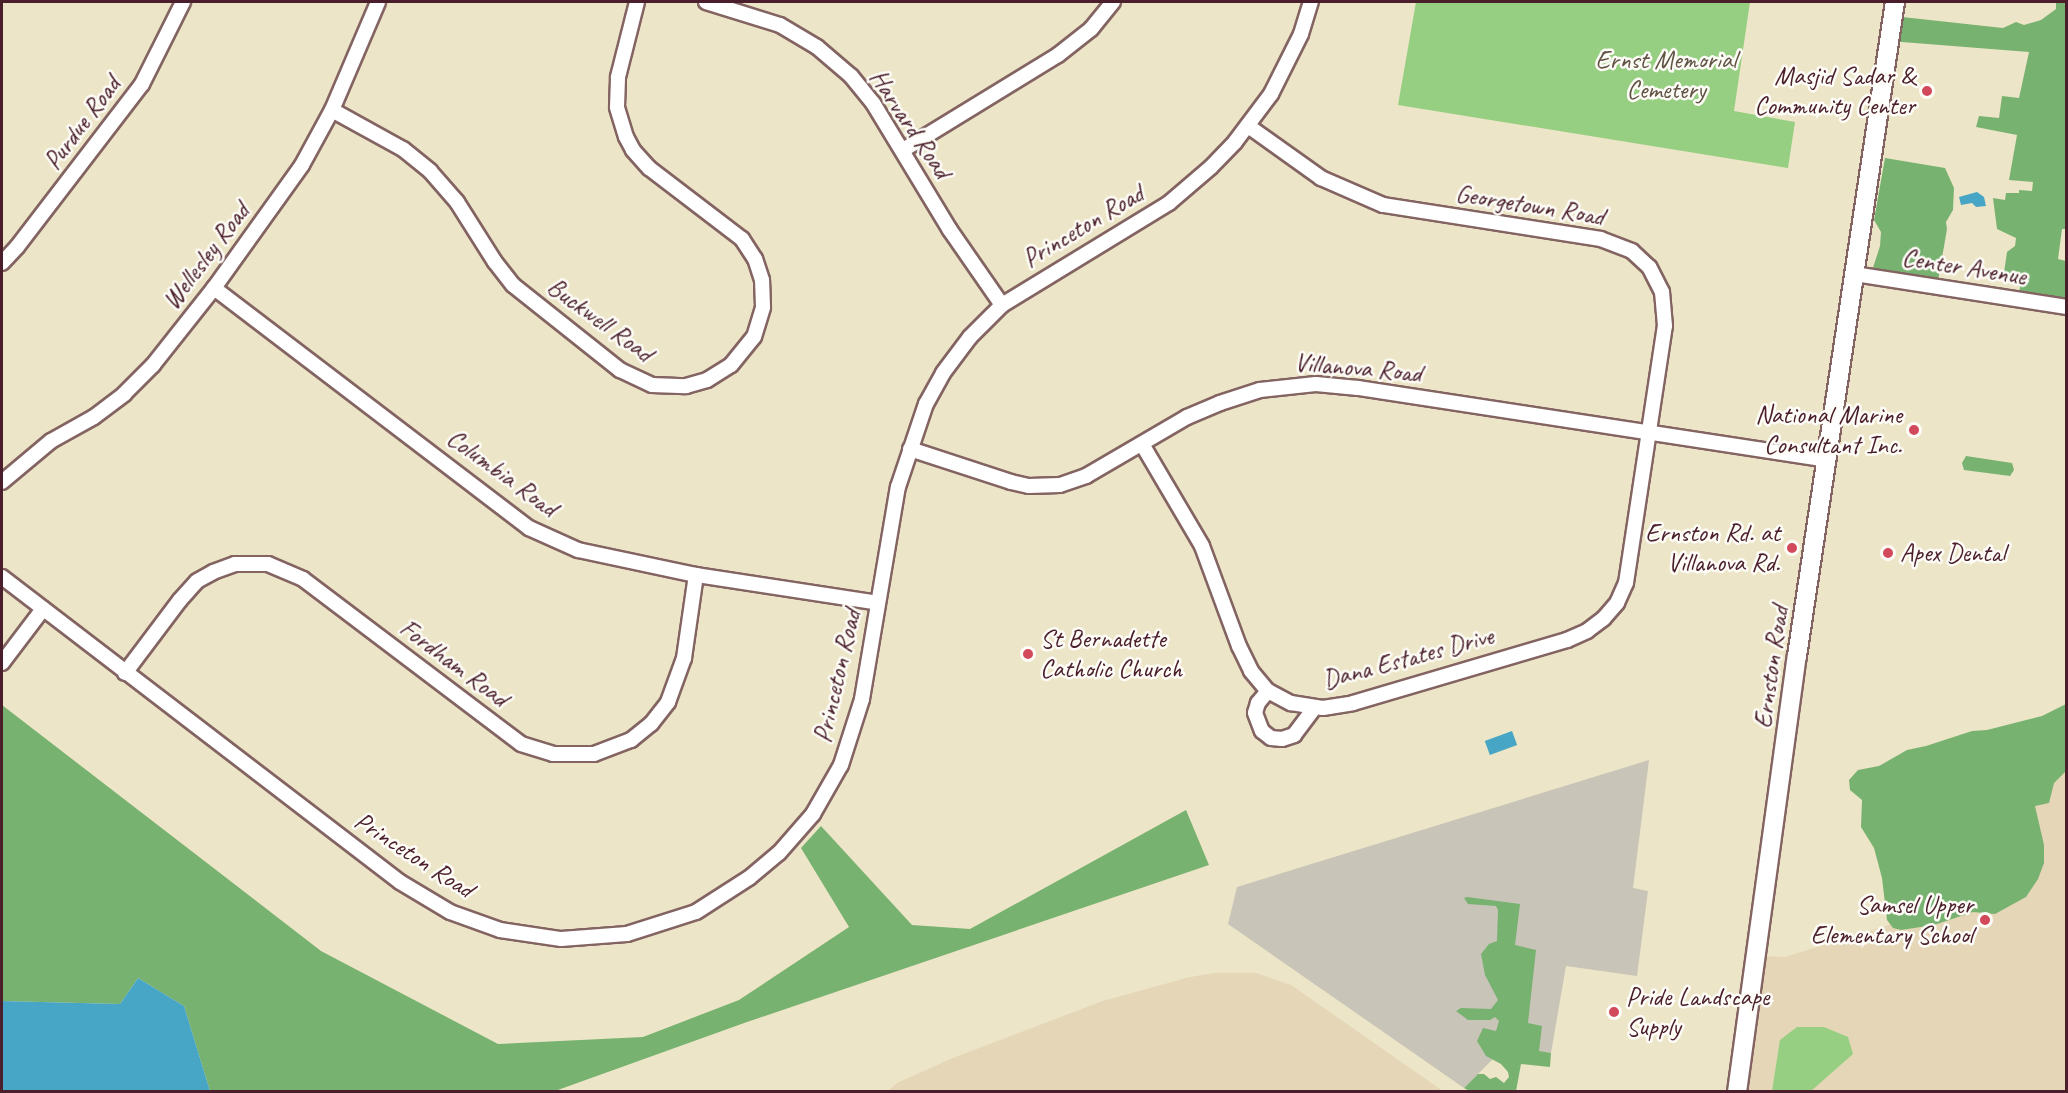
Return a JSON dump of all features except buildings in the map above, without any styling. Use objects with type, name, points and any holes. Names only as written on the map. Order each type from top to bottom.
[{"type":"street","name":"Purdue Road","points":[[2,263],[17,247],[142,84],[183,2]]},
{"type":"street","name":"Wellesley Road","points":[[2,482],[51,441],[94,417],[124,394],[153,365],[214,288],[287,188],[332,110],[378,2]]},
{"type":"street","name":"Buckwell Road","points":[[332,110],[403,149],[423,165],[457,202],[495,262],[513,285],[620,370],[652,385],[686,386],[706,380],[731,365],[754,337],[763,307],[762,280],[758,266],[742,239],[649,168],[633,150],[626,137],[617,107],[618,77],[637,2]]},
{"type":"street","name":"Harvard Road","points":[[706,2],[780,24],[817,47],[861,87],[903,150],[950,230],[1002,305]]},
{"type":"street","points":[[903,150],[1058,55],[1090,29],[1113,2]]},
{"type":"street","name":"Princeton Road","points":[[2,577],[125,673],[418,893],[459,916],[500,930],[561,939],[640,932],[680,918],[711,904],[765,866],[805,824],[836,776],[854,732],[896,496],[926,404],[943,373],[970,337],[1002,305],[1169,203],[1211,167],[1248,126],[1283,72],[1301,34],[1311,2]]},
{"type":"street","name":"Ernston Road","points":[[1737,1092],[1895,2]]},
{"type":"street","name":"Georgetown Road","points":[[1248,126],[1322,178],[1383,205],[1601,239],[1632,250],[1657,279],[1664,304],[1665,326],[1649,432]]},
{"type":"street","name":"Center Avenue","points":[[1854,274],[2067,307]]},
{"type":"street","name":"Columbia Road","points":[[214,288],[529,528],[578,550],[696,575],[878,603]]},
{"type":"street","name":"Villanova Road","points":[[910,449],[1011,482],[1047,486],[1078,479],[1187,417],[1220,403],[1260,390],[1308,385],[1359,388],[1827,460]]},
{"type":"street","name":"Dana Estates Drive","points":[[1142,444],[1202,546],[1244,658],[1268,691],[1291,704],[1315,707],[1353,703],[1567,640],[1587,631],[1604,618],[1617,603],[1628,573],[1649,432]]},
{"type":"street","name":"Fordham Road","points":[[125,673],[197,581],[235,564],[268,564],[303,579],[521,744],[553,754],[594,754],[632,740],[651,724],[668,702],[684,658],[696,575]]},
{"type":"street","points":[[2,663],[43,609]]},
{"type":"street","points":[[1268,691],[1258,702],[1255,713],[1262,731],[1272,738],[1288,738],[1299,732],[1315,707]]},
{"type":"shaded area","name":"Samsel Upper Elementary School","points":[[2066,729],[2066,1091],[1737,1092],[1755,956],[1785,957],[2018,885],[2030,788]]},
{"type":"shaded area","points":[[1649,760],[1633,888],[1648,891],[1637,976],[1566,966],[1551,1053],[1505,1047],[1464,1088],[1228,924],[1237,887]]},
{"type":"shaded area","points":[[1215,973],[1256,973],[1291,985],[1443,1091],[888,1091],[897,1083],[953,1058],[1103,1001],[1190,977]]},
{"type":"green space","name":"Ernst Memorial Cemetery","points":[[1416,2],[1750,2],[1734,111],[1795,122],[1788,168],[1398,105]]},
{"type":"green space","points":[[2056,2],[2066,2],[2066,229],[2062,229],[2058,259],[2066,261],[2066,307],[2018,300],[2020,287],[2014,275],[2004,273],[2007,252],[2015,246],[2016,238],[1997,229],[1993,198],[2005,200],[2006,193],[2019,193],[2019,190],[2032,191],[2033,182],[2009,180],[2017,135],[1976,127],[1979,116],[1999,118],[2002,96],[2019,98],[2029,52],[1889,41],[1893,16],[2003,28],[2016,22],[2024,25],[2041,20],[2056,9]]},
{"type":"green space","points":[[1885,158],[1945,168],[1954,188],[1953,210],[1946,222],[1947,229],[1937,287],[1870,277],[1880,246],[1881,232],[1874,220]]},
{"type":"green space","points":[[1966,456],[2012,463],[2014,470],[2010,476],[1964,470],[1962,463]]},
{"type":"green space","points":[[2066,704],[2066,771],[2054,783],[2049,803],[2035,806],[2044,845],[2044,863],[2038,879],[2026,897],[1995,914],[1973,912],[1934,925],[1901,930],[1893,928],[1887,920],[1882,878],[1874,848],[1861,827],[1862,800],[1850,790],[1849,780],[1858,770],[1879,766],[1907,750],[1972,731],[1987,730],[2042,716]]},
{"type":"green space","points":[[2,705],[321,951],[498,1044],[643,1037],[739,1000],[849,927],[801,848],[821,826],[912,925],[970,929],[1186,810],[1209,865],[747,1022],[555,1091],[210,1091],[184,1006],[138,978],[120,1004],[2,1001]]},
{"type":"green space","points":[[1464,898],[1520,904],[1515,945],[1536,950],[1528,1023],[1542,1026],[1539,1051],[1551,1053],[1550,1067],[1521,1064],[1516,1091],[1469,1091],[1464,1088],[1478,1074],[1484,1074],[1490,1079],[1496,1077],[1504,1083],[1509,1077],[1501,1064],[1486,1056],[1477,1041],[1483,1028],[1496,1031],[1499,1021],[1495,1017],[1490,1020],[1468,1020],[1456,1011],[1461,1008],[1491,1009],[1498,1000],[1485,975],[1481,954],[1489,944],[1497,941],[1498,910],[1496,906],[1468,904]]},
{"type":"green space","points":[[1797,1027],[1824,1027],[1848,1037],[1853,1054],[1811,1091],[1772,1091],[1780,1040]]},
{"type":"water","points":[[1977,192],[1984,197],[1986,206],[1976,207],[1972,203],[1961,205],[1959,197]]},
{"type":"water","points":[[1512,731],[1517,745],[1490,755],[1485,741]]},
{"type":"water","points":[[138,978],[184,1006],[210,1091],[2,1091],[2,1001],[120,1004]]},
{"type":"place","name":"Masjid Sadar & Community Center","points":[[1927,91]]},
{"type":"place","name":"National Marine Consultant Inc.","points":[[1914,430]]},
{"type":"place","name":"Ernston Rd. at Villanova Rd.","points":[[1792,548]]},
{"type":"place","name":"Apex Dental","points":[[1888,553]]},
{"type":"place","name":"St Bernadette Catholic Church","points":[[1028,654]]},
{"type":"place","name":"Samsel Upper Elementary School","points":[[1985,920]]},
{"type":"place","name":"Pride Landscape Supply","points":[[1614,1012]]}]
